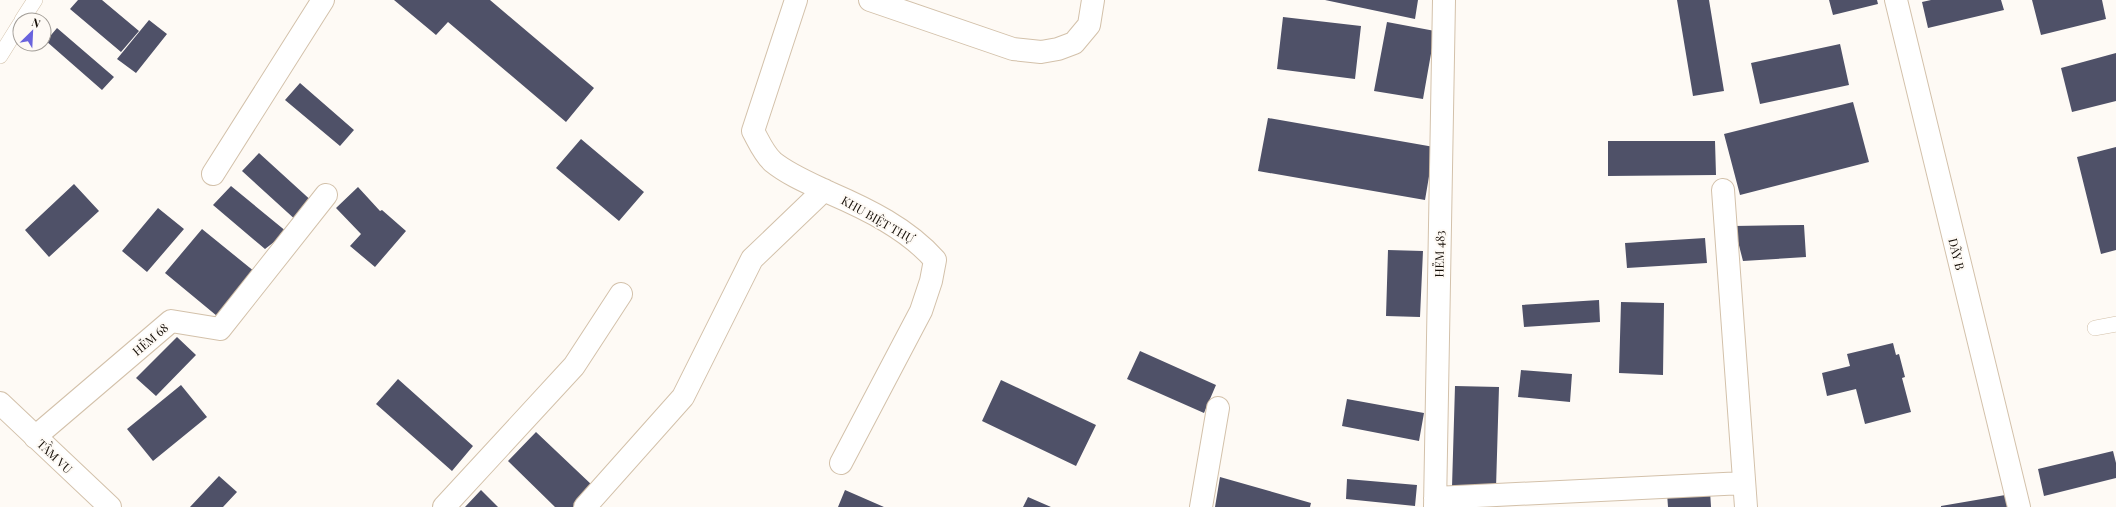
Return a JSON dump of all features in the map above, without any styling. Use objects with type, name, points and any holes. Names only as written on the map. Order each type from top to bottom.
[{"type":"street","points":[[213,174],[323,0]]},
{"type":"street","name":"KHU BIỆT THỰ","points":[[796,0],[753,131],[764,151],[773,162],[824,190],[859,206],[922,245],[935,260],[931,281],[921,311],[841,463]]},
{"type":"street","points":[[870,0],[1013,49],[1041,52],[1058,50],[1074,43],[1088,25],[1093,0]]},
{"type":"street","name":"HẺM 483","points":[[1435,503],[1444,0]]},
{"type":"street","name":"DÃY B","points":[[1896,0],[2019,507]]},
{"type":"street","points":[[585,507],[683,397],[752,259],[824,190]]},
{"type":"street","points":[[1723,190],[1746,507]]},
{"type":"street","name":"HẺM 68","points":[[35,437],[172,321],[220,329],[326,195]]},
{"type":"street","points":[[444,507],[574,366],[621,294]]},
{"type":"street","name":"TẦM VU","points":[[0,404],[110,507]]},
{"type":"street","points":[[1201,507],[1218,408]]},
{"type":"street","points":[[1435,503],[1744,483]]},
{"type":"lane","points":[[27,12],[35,0]]},
{"type":"lane","points":[[0,56],[12,37]]},
{"type":"lane","points":[[2095,328],[2116,324]]},
{"type":"building","points":[[78,0],[102,0],[139,31],[121,52],[70,9]]},
{"type":"building","points":[[394,0],[490,0],[594,88],[566,122],[448,22],[436,35]]},
{"type":"building","points":[[1325,0],[1418,0],[1415,19]]},
{"type":"building","points":[[1677,0],[1709,0],[1724,91],[1693,96]]},
{"type":"building","points":[[1829,0],[1877,0],[1878,4],[1833,15]]},
{"type":"building","points":[[1931,0],[2001,0],[2004,10],[1928,28],[1922,2]]},
{"type":"building","points":[[2032,0],[2102,0],[2106,19],[2041,35]]},
{"type":"building","points":[[1283,17],[1361,26],[1355,79],[1277,69]]},
{"type":"building","points":[[149,20],[167,34],[136,73],[117,59]]},
{"type":"building","points":[[1387,22],[1435,31],[1423,99],[1374,91]]},
{"type":"building","points":[[57,28],[114,77],[102,90],[52,46],[52,34]]},
{"type":"building","points":[[1840,44],[1849,85],[1760,104],[1751,63]]},
{"type":"building","points":[[2116,53],[2116,101],[2072,112],[2061,68]]},
{"type":"building","points":[[300,83],[354,130],[340,146],[285,100]]},
{"type":"building","points":[[1853,102],[1869,162],[1740,195],[1724,134]]},
{"type":"building","points":[[1268,118],[1434,147],[1425,200],[1258,171]]},
{"type":"building","points":[[581,139],[644,192],[619,221],[556,168]]},
{"type":"building","points":[[1608,141],[1715,141],[1716,175],[1608,176]]},
{"type":"building","points":[[2116,147],[2116,250],[2101,254],[2077,157]]},
{"type":"building","points":[[259,153],[315,204],[298,222],[242,171]]},
{"type":"building","points":[[74,184],[99,211],[49,257],[25,230]]},
{"type":"building","points":[[231,186],[287,232],[265,249],[213,205]]},
{"type":"building","points":[[358,187],[380,211],[382,210],[406,231],[375,267],[350,246],[361,234],[336,208]]},
{"type":"building","points":[[158,208],[184,229],[147,272],[122,251]]},
{"type":"building","points":[[1804,225],[1806,257],[1743,261],[1734,226]]},
{"type":"building","points":[[202,229],[255,272],[217,316],[165,273]]},
{"type":"building","points":[[1705,238],[1707,263],[1627,268],[1625,243]]},
{"type":"building","points":[[1388,250],[1423,251],[1420,317],[1386,316]]},
{"type":"building","points":[[1599,300],[1600,322],[1524,327],[1522,305]]},
{"type":"building","points":[[1621,302],[1664,303],[1663,375],[1619,373]]},
{"type":"building","points":[[177,337],[196,355],[156,396],[136,378]]},
{"type":"building","points":[[1893,343],[1896,355],[1899,354],[1905,377],[1902,378],[1911,412],[1865,424],[1856,389],[1827,396],[1822,373],[1850,366],[1847,354]]},
{"type":"building","points":[[1140,351],[1216,385],[1204,413],[1127,379]]},
{"type":"building","points":[[1521,370],[1572,374],[1570,402],[1518,397]]},
{"type":"building","points":[[398,379],[473,446],[452,471],[376,404]]},
{"type":"building","points":[[1001,380],[1096,425],[1076,466],[982,421]]},
{"type":"building","points":[[181,385],[207,417],[153,461],[127,429]]},
{"type":"building","points":[[1455,386],[1499,387],[1496,488],[1452,487]]},
{"type":"building","points":[[1347,399],[1424,413],[1419,441],[1342,426]]},
{"type":"building","points":[[536,432],[593,486],[573,507],[555,507],[508,461]]},
{"type":"building","points":[[2113,451],[2116,463],[2116,478],[2044,496],[2038,469]]},
{"type":"building","points":[[219,476],[237,492],[223,507],[190,507]]},
{"type":"building","points":[[1220,477],[1311,503],[1310,507],[1215,507]]},
{"type":"building","points":[[1347,479],[1417,485],[1415,506],[1346,499]]},
{"type":"building","points":[[481,490],[498,507],[465,507]]},
{"type":"building","points":[[845,490],[884,507],[838,507]]},
{"type":"building","points":[[1710,491],[1711,507],[1668,507],[1667,493]]},
{"type":"building","points":[[2017,493],[2020,507],[1941,507],[1941,506]]},
{"type":"building","points":[[1028,497],[1051,507],[1023,507]]}]
